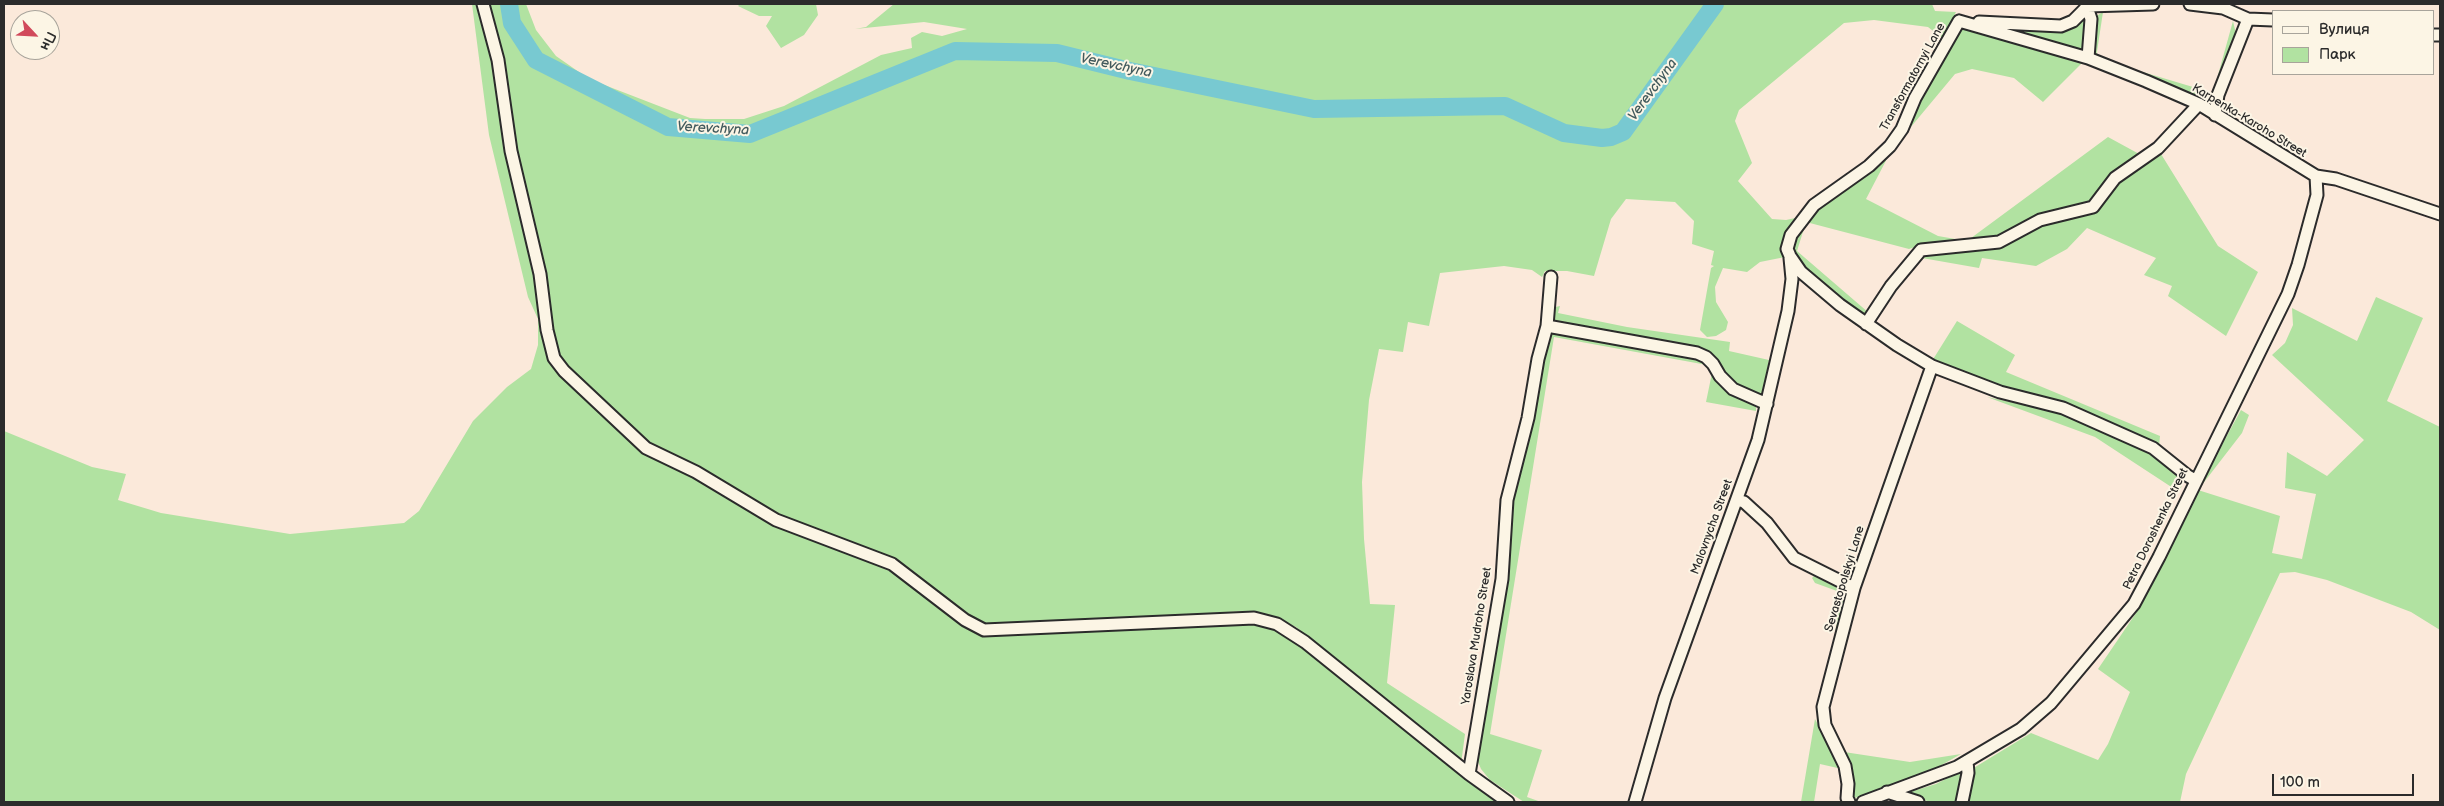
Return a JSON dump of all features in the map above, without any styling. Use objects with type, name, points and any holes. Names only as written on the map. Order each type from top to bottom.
[{"type":"street","points":[[483,4],[498,60],[511,151],[540,274],[547,330],[554,358],[564,371],[646,448],[696,472],[776,520],[892,564],[965,620],[984,630],[1254,618],[1277,624],[1305,642],[1469,774],[1508,802]]},
{"type":"street","points":[[1959,21],[2061,26],[2073,21],[2087,5],[2154,4]]},
{"type":"street","points":[[2190,4],[2223,8],[2248,19],[2272,20]]},
{"type":"street","points":[[2087,5],[2091,19],[2088,58]]},
{"type":"street","points":[[2215,115],[2218,95],[2248,19]]},
{"type":"street","name":"Karpenka-Karoho Street","points":[[1959,21],[2088,58],[2198,104],[2316,176],[2336,179],[2440,214]]},
{"type":"street","name":"Transformatornyi Lane","points":[[1788,252],[1791,235],[1814,205],[1869,166],[1890,146],[1902,129],[1915,98],[1959,21]]},
{"type":"street","points":[[1866,324],[1891,286],[1921,250],[1999,242],[2040,220],[2093,206],[2115,178],[2158,148],[2198,104]]},
{"type":"street","name":"Petra Doroshenka Street","points":[[1863,802],[1886,792],[1925,780],[1968,761],[2037,717],[2122,620],[2144,588],[2195,480],[2288,294],[2317,195],[2316,176]]},
{"type":"street","points":[[1788,252],[1801,272],[1866,324],[1932,366],[2000,392],[2064,408],[2153,448],[2195,480]]},
{"type":"street","name":"Malovnycha Street","points":[[1635,802],[1665,698],[1758,440],[1790,299],[1792,279],[1788,252]]},
{"type":"street","name":"Yaroslava Mudroho Street","points":[[1469,774],[1502,580],[1507,500],[1528,418],[1538,359],[1547,326],[1551,276]]},
{"type":"street","points":[[1547,326],[1697,353],[1706,357],[1713,364],[1720,376],[1732,389],[1766,404]]},
{"type":"street","name":"Sevastopolskyi Lane","points":[[1849,802],[1847,798],[1848,784],[1845,766],[1822,717],[1823,707],[1854,588],[1932,366]]},
{"type":"street","points":[[1736,500],[1744,502],[1767,524],[1794,558],[1854,588]]},
{"type":"street","points":[[1962,802],[1968,773],[1968,761]]},
{"type":"street","points":[[1886,792],[1918,802]]},
{"type":"green space","points":[[472,4],[478,4],[493,61],[506,157],[542,309],[551,359],[638,447],[801,534],[907,578],[984,632],[1252,622],[1278,628],[1503,802],[4,802],[4,431],[92,467],[126,474],[118,500],[161,513],[290,534],[404,523],[419,511],[473,421],[507,387],[531,369],[538,345],[538,319],[528,297],[489,135]]},
{"type":"green space","points":[[490,4],[526,4],[536,30],[556,56],[589,79],[690,118],[705,119],[744,119],[784,106],[881,55],[912,48],[911,38],[922,32],[942,36],[967,29],[924,22],[855,29],[866,27],[894,4],[1932,4],[1935,11],[1956,12],[1942,38],[1928,27],[1874,20],[1844,23],[1739,110],[1735,121],[1752,163],[1738,181],[1772,219],[1786,220],[1800,217],[1785,257],[1760,262],[1747,272],[1723,268],[1715,287],[1716,302],[1728,322],[1726,330],[1716,336],[1707,337],[1700,330],[1711,268],[1714,266],[1711,265],[1714,251],[1692,244],[1694,221],[1675,202],[1626,199],[1611,219],[1594,276],[1567,271],[1545,271],[1542,277],[1532,270],[1504,266],[1440,273],[1429,326],[1408,322],[1403,352],[1379,349],[1369,400],[1362,482],[1364,539],[1370,604],[1395,605],[1387,683],[1465,734],[1461,764],[1296,627],[1275,618],[1247,611],[983,625],[969,619],[890,559],[782,520],[644,442],[557,358],[533,213],[519,159],[502,64],[501,48]]},
{"type":"green space","points":[[740,4],[816,4],[818,15],[804,35],[781,48],[766,26],[772,16],[759,16],[738,6]]},
{"type":"green space","points":[[2087,10],[2087,56],[1973,23],[2059,28]]},
{"type":"green space","points":[[2103,12],[2096,58],[2092,55],[2093,18]]},
{"type":"green space","points":[[2233,21],[2236,34],[2229,61],[2215,96],[2213,110],[2192,98],[2096,58],[2213,93]]},
{"type":"green space","points":[[1959,25],[2082,63],[2043,102],[2014,78],[1972,69],[1955,74],[1905,134],[1920,96]]},
{"type":"green space","points":[[2108,137],[2141,155],[2092,202],[1998,239],[1957,244],[1927,243],[1909,249],[1806,222],[1797,251],[1869,313],[1866,317],[1858,316],[1804,270],[1792,251],[1792,244],[1804,221],[1815,208],[1891,151],[1866,199],[1938,236],[1967,241]]},
{"type":"green space","points":[[2161,154],[2218,246],[2258,272],[2226,336],[2168,296],[2172,286],[2144,275],[2156,258],[2087,228],[2067,249],[2036,266],[1982,258],[1979,268],[1922,258],[1924,254],[1999,247],[2046,221],[2091,211],[2122,177]]},
{"type":"green space","points":[[2376,297],[2423,318],[2387,401],[2440,427],[2440,630],[2411,612],[2327,580],[2295,572],[2280,573],[2186,774],[2180,802],[1967,802],[1972,769],[2031,733],[2098,760],[2108,744],[2130,692],[2098,669],[2136,613],[2197,490],[2241,410],[2249,415],[2242,433],[2198,490],[2280,516],[2272,553],[2302,559],[2316,494],[2285,488],[2287,452],[2327,476],[2364,440],[2272,355],[2285,343],[2293,325],[2292,308],[2357,341]]},
{"type":"green space","points":[[1560,306],[1558,313],[1627,327],[1730,342],[1729,351],[1769,360],[1762,397],[1727,380],[1713,356],[1558,324],[1553,319],[1551,308]]},
{"type":"green space","points":[[1957,321],[2015,355],[2006,372],[2160,436],[2159,446],[1932,361]]},
{"type":"green space","points":[[1556,331],[1700,358],[1707,365],[1554,337],[1490,734],[1542,750],[1527,797],[1541,802],[1524,802],[1490,780],[1481,769],[1476,757],[1511,501],[1549,335]]},
{"type":"green space","points":[[1712,373],[1720,386],[1756,405],[1756,411],[1706,402]]},
{"type":"green space","points":[[1987,397],[2061,413],[2149,451],[2184,481],[2179,492],[2095,437]]},
{"type":"green space","points":[[1816,574],[1846,589],[1848,593],[1834,643],[1840,595],[1837,591],[1815,583],[1812,578]]},
{"type":"green space","points":[[1815,719],[1842,769],[1820,764],[1814,802],[1801,802]]},
{"type":"green space","points":[[1844,752],[1910,762],[1961,754],[1931,771],[1852,799],[1852,776]]},
{"type":"green space","points":[[1963,770],[1960,802],[1931,802],[1903,794],[1936,784]]},
{"type":"waterway","name":"Verevchyna","points":[[509,4],[512,23],[536,60],[668,127],[750,134],[955,51],[1057,53],[1130,71],[1314,109],[1505,106],[1564,133],[1602,138],[1611,137],[1623,132],[1715,4]]}]
